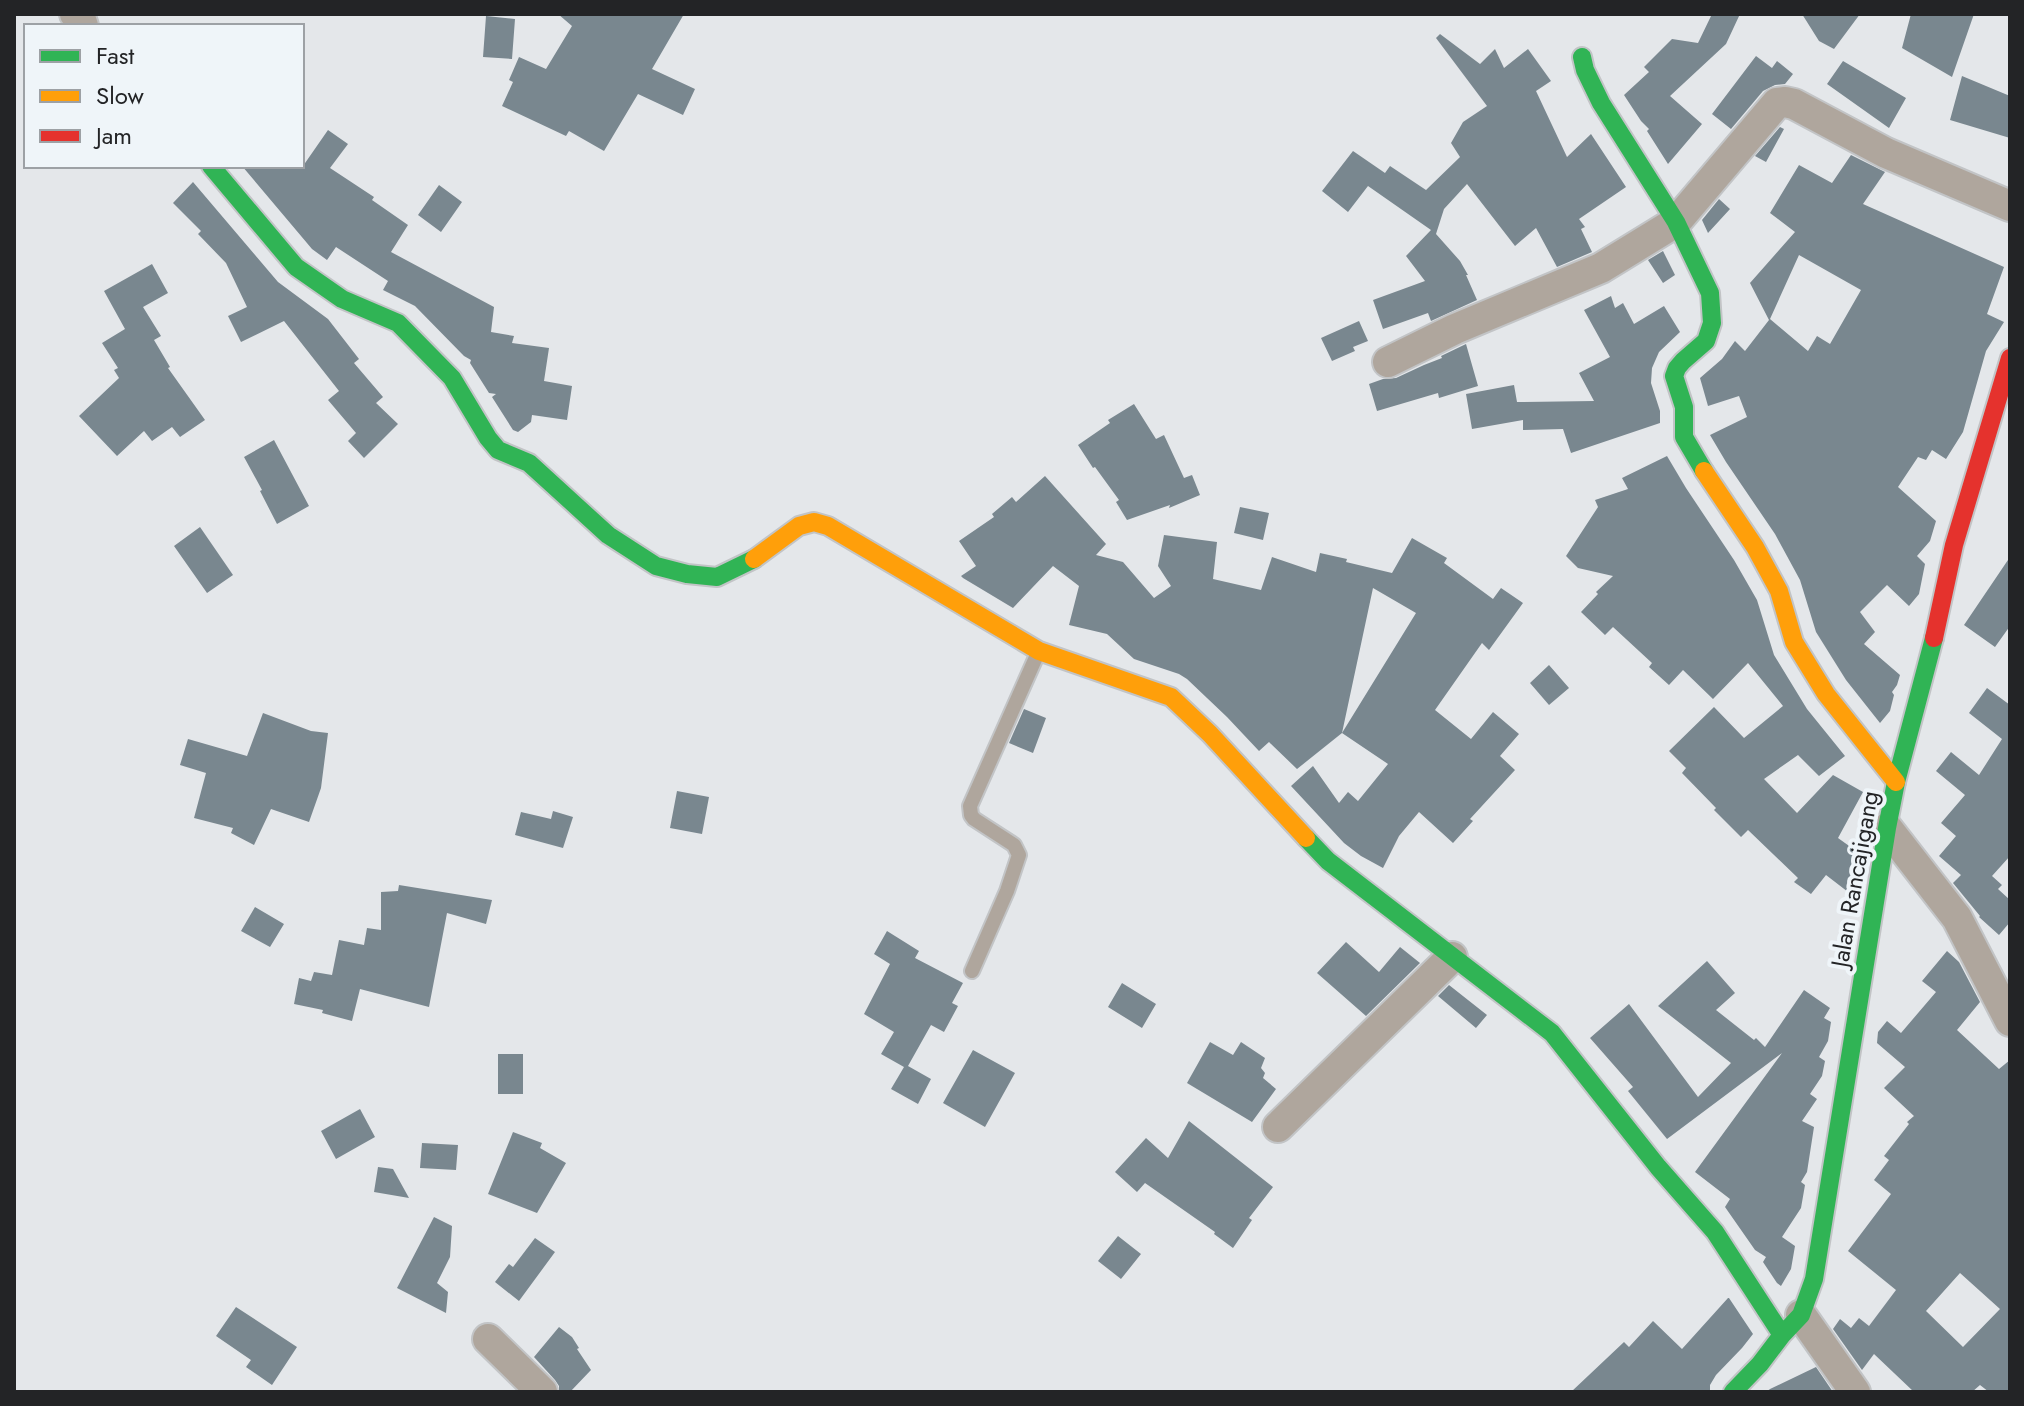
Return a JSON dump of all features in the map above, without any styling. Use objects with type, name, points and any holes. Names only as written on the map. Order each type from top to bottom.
[{"type":"street","points":[[1582,57],[1601,103],[1676,222],[1710,293],[1712,323],[1706,341],[1683,361],[1674,376],[1684,407],[1684,437],[1755,547],[1779,591],[1794,642],[1826,694],[1896,782]]},
{"type":"street","points":[[1388,362],[1455,329],[1601,268],[1676,222],[1777,103],[1794,104],[1886,153],[2010,206]]},
{"type":"street","points":[[213,168],[296,267],[342,299],[398,323],[452,378],[498,450],[529,463],[608,535],[656,566],[717,577],[758,557],[799,526],[814,522],[828,526],[1039,651],[1171,697],[1210,734],[1328,861],[1552,1033],[1658,1167],[1792,1325],[1855,1392]]},
{"type":"street","name":"Jalan Rancajigang","points":[[1733,1392],[1792,1325],[1814,1279],[1896,782],[1932,647],[1954,545],[2010,358]]},
{"type":"street","points":[[1887,828],[1957,918],[2010,1021]]},
{"type":"street","points":[[1278,1127],[1452,957]]},
{"type":"street","points":[[488,1339],[542,1392]]},
{"type":"lane","points":[[972,971],[1019,855],[1014,845],[974,819],[970,806],[1039,651]]},
{"type":"building","points":[[558,14],[684,14],[652,69],[695,89],[683,115],[638,94],[604,151],[569,131],[566,136],[502,106],[513,82],[509,80],[519,57],[546,69],[572,26]]},
{"type":"building","points":[[1712,14],[1740,14],[1726,44],[1670,96],[1702,124],[1668,164],[1647,131],[1649,129],[1624,95],[1649,72],[1644,67],[1672,39],[1698,43]]},
{"type":"building","points":[[1802,14],[1860,14],[1834,49],[1819,41]]},
{"type":"building","points":[[1911,14],[1974,14],[1952,77],[1902,48]]},
{"type":"building","points":[[486,16],[515,19],[512,59],[483,57]]},
{"type":"building","points":[[1440,34],[1480,64],[1495,49],[1504,68],[1528,49],[1551,81],[1536,91],[1567,157],[1591,134],[1626,187],[1579,219],[1585,227],[1581,229],[1592,252],[1557,267],[1536,228],[1515,246],[1467,184],[1444,209],[1436,234],[1460,261],[1477,300],[1431,321],[1428,313],[1383,329],[1373,300],[1425,281],[1406,256],[1431,230],[1368,186],[1348,212],[1322,191],[1353,151],[1385,173],[1390,166],[1426,190],[1460,157],[1451,143],[1463,122],[1487,106],[1436,38]]},
{"type":"building","points":[[1756,56],[1772,68],[1777,61],[1793,74],[1785,84],[1763,91],[1731,129],[1712,114]]},
{"type":"building","points":[[1843,61],[1906,98],[1889,128],[1827,84]]},
{"type":"building","points":[[1962,76],[2010,96],[2010,138],[1950,120]]},
{"type":"building","points":[[1780,127],[1784,129],[1766,162],[1755,156]]},
{"type":"building","points":[[328,130],[348,144],[330,168],[374,197],[372,200],[408,225],[391,252],[494,307],[491,332],[514,336],[512,343],[549,348],[544,381],[572,386],[567,420],[532,415],[531,422],[518,432],[513,430],[492,397],[496,394],[489,393],[471,360],[415,306],[383,290],[388,281],[336,247],[327,260],[312,249],[244,168],[304,168]]},
{"type":"building","points":[[1851,155],[1885,172],[1863,204],[2004,267],[1987,314],[2004,322],[1986,351],[1963,432],[1946,459],[1932,450],[1926,460],[1918,457],[1898,487],[1936,521],[1930,541],[1917,556],[1925,564],[1919,594],[1909,606],[1887,585],[1860,612],[1875,632],[1864,644],[1900,675],[1892,692],[1890,711],[1880,723],[1846,680],[1816,632],[1800,580],[1775,534],[1710,435],[1747,417],[1739,396],[1708,406],[1700,378],[1722,359],[1735,341],[1745,351],[1769,320],[1750,283],[1795,232],[1770,213],[1799,165],[1832,183]],"holes":[[[1799,255],[1861,290],[1830,344],[1817,336],[1808,351],[1770,319]]]},
{"type":"building","points":[[193,182],[278,282],[328,319],[359,359],[354,363],[383,397],[376,403],[398,424],[364,458],[348,441],[356,433],[328,400],[339,391],[284,321],[241,342],[228,316],[247,307],[226,263],[198,234],[201,231],[173,203]]},
{"type":"building","points":[[439,185],[462,202],[441,232],[418,215]]},
{"type":"building","points":[[1719,199],[1730,209],[1708,233],[1702,220]]},
{"type":"building","points":[[1663,251],[1675,275],[1663,283],[1648,260]]},
{"type":"building","points":[[152,264],[168,293],[143,307],[161,336],[154,340],[168,368],[205,420],[180,437],[172,427],[152,441],[144,431],[117,456],[79,416],[119,378],[114,370],[118,368],[102,343],[125,329],[104,291]]},
{"type":"building","points":[[1611,296],[1615,308],[1623,303],[1634,324],[1664,306],[1680,332],[1659,352],[1652,368],[1651,383],[1660,411],[1660,423],[1571,453],[1563,429],[1523,430],[1523,420],[1472,429],[1466,394],[1514,385],[1517,402],[1594,401],[1579,373],[1610,357],[1584,310]]},
{"type":"building","points":[[1359,321],[1368,341],[1353,347],[1355,351],[1332,361],[1321,338]]},
{"type":"building","points":[[1466,344],[1478,386],[1439,398],[1438,393],[1377,411],[1369,384],[1396,378]]},
{"type":"building","points":[[1134,404],[1156,439],[1164,435],[1184,478],[1192,475],[1200,495],[1127,520],[1116,502],[1119,500],[1078,445],[1110,423],[1108,420]]},
{"type":"building","points":[[274,440],[309,506],[277,524],[244,457]]},
{"type":"building","points":[[1667,456],[1757,600],[1774,655],[1807,709],[1845,756],[1819,776],[1798,755],[1764,779],[1797,813],[1833,775],[1863,792],[1838,838],[1859,853],[1852,895],[1826,875],[1811,894],[1794,882],[1798,878],[1748,830],[1741,837],[1714,810],[1716,808],[1682,773],[1686,768],[1669,751],[1714,707],[1744,738],[1783,706],[1748,663],[1713,699],[1683,670],[1669,685],[1649,667],[1652,663],[1613,627],[1605,635],[1581,612],[1613,576],[1578,568],[1566,556],[1598,507],[1595,500],[1628,489],[1622,478]]},
{"type":"building","points":[[1045,476],[1106,544],[1096,555],[1123,562],[1154,598],[1171,586],[1158,566],[1164,535],[1217,542],[1213,579],[1261,590],[1272,557],[1316,572],[1320,553],[1392,573],[1412,538],[1447,558],[1444,563],[1493,599],[1501,588],[1523,603],[1489,650],[1482,643],[1435,710],[1471,739],[1493,712],[1519,734],[1500,756],[1515,770],[1470,819],[1473,821],[1453,843],[1419,812],[1399,836],[1383,868],[1361,856],[1344,843],[1291,786],[1313,766],[1339,803],[1348,792],[1358,801],[1388,764],[1342,733],[1297,769],[1269,742],[1259,751],[1187,679],[1134,659],[1107,634],[1069,625],[1079,586],[1053,566],[1013,608],[961,576],[976,566],[959,541],[994,517],[992,514],[1012,497],[1016,502]],"holes":[[[1373,588],[1416,613],[1342,733]]]},
{"type":"building","points":[[1240,507],[1269,513],[1263,540],[1234,533]]},
{"type":"building","points":[[200,527],[233,575],[207,593],[174,546]]},
{"type":"building","points":[[2010,557],[2010,626],[1995,647],[1964,625]]},
{"type":"building","points":[[1549,665],[1569,688],[1549,705],[1530,683]]},
{"type":"building","points":[[1987,688],[2010,705],[2010,856],[1992,876],[2002,885],[1998,889],[2010,900],[2010,922],[1999,935],[1979,917],[1953,883],[1961,875],[1939,856],[1956,836],[1941,823],[1965,795],[1936,771],[1951,752],[1979,775],[2002,739],[1969,713]]},
{"type":"building","points":[[1024,709],[1046,718],[1033,753],[1009,743]]},
{"type":"building","points":[[263,713],[311,731],[328,733],[321,788],[309,822],[271,809],[254,845],[231,833],[233,828],[194,818],[206,773],[180,765],[188,739],[247,756]]},
{"type":"building","points":[[677,791],[709,797],[702,834],[670,828]]},
{"type":"building","points":[[553,811],[573,817],[563,848],[515,835],[521,812],[551,819]]},
{"type":"building","points":[[399,885],[492,900],[486,924],[447,913],[429,1007],[360,989],[352,1021],[294,1004],[299,978],[311,981],[314,972],[332,975],[339,940],[364,945],[367,928],[381,930],[381,892],[398,891]]},
{"type":"building","points":[[255,907],[284,924],[270,947],[241,931]]},
{"type":"building","points":[[887,931],[919,951],[915,958],[963,983],[952,1003],[958,1006],[944,1032],[931,1025],[908,1066],[931,1079],[918,1104],[891,1089],[904,1067],[881,1054],[894,1032],[864,1014],[890,964],[874,954]]},
{"type":"building","points":[[1346,942],[1379,972],[1400,947],[1420,963],[1366,1016],[1317,973]]},
{"type":"building","points":[[1947,951],[1959,962],[1980,1002],[1957,1030],[1999,1069],[2010,1060],[2010,1392],[1989,1392],[1980,1385],[1972,1392],[1914,1392],[1874,1354],[1862,1370],[1833,1329],[1840,1319],[1851,1328],[1859,1318],[1869,1326],[1896,1290],[1848,1251],[1891,1194],[1874,1180],[1889,1160],[1884,1156],[1914,1116],[1884,1088],[1905,1067],[1877,1043],[1878,1032],[1887,1021],[1901,1033],[1936,992],[1922,981]],"holes":[[[1960,1273],[2000,1309],[1963,1347],[1926,1311]]]},
{"type":"building","points":[[1707,961],[1735,993],[1716,1010],[1765,1047],[1804,990],[1830,1008],[1824,1018],[1831,1022],[1828,1041],[1819,1057],[1825,1061],[1822,1076],[1810,1094],[1817,1099],[1802,1121],[1814,1127],[1807,1172],[1801,1182],[1805,1185],[1801,1208],[1782,1237],[1795,1246],[1791,1269],[1781,1286],[1763,1262],[1766,1257],[1755,1250],[1725,1207],[1730,1199],[1695,1172],[1782,1053],[1667,1139],[1628,1091],[1633,1087],[1590,1038],[1629,1004],[1698,1097],[1731,1063],[1658,1006]]},
{"type":"building","points":[[1122,983],[1156,1004],[1142,1028],[1108,1007]]},
{"type":"building","points":[[1449,985],[1487,1015],[1476,1028],[1438,996]]},
{"type":"building","points":[[1210,1042],[1233,1055],[1241,1042],[1265,1058],[1261,1068],[1265,1073],[1263,1078],[1276,1089],[1252,1122],[1187,1083]]},
{"type":"building","points":[[973,1050],[1015,1073],[985,1127],[943,1103]]},
{"type":"building","points":[[498,1054],[523,1054],[523,1094],[498,1094]]},
{"type":"building","points":[[360,1109],[375,1137],[336,1159],[321,1131]]},
{"type":"building","points":[[1189,1121],[1273,1187],[1249,1218],[1252,1220],[1233,1248],[1145,1183],[1137,1192],[1115,1172],[1146,1138],[1168,1158]]},
{"type":"building","points":[[513,1132],[542,1143],[540,1148],[566,1163],[537,1213],[488,1194]]},
{"type":"building","points":[[422,1143],[458,1145],[456,1170],[420,1168]]},
{"type":"building","points":[[378,1167],[393,1169],[409,1198],[374,1192]]},
{"type":"building","points":[[434,1217],[452,1226],[450,1257],[437,1283],[448,1292],[446,1313],[397,1288]]},
{"type":"building","points":[[1118,1236],[1141,1254],[1121,1279],[1098,1261]]},
{"type":"building","points":[[535,1238],[555,1252],[519,1301],[495,1282],[509,1264],[513,1267]]},
{"type":"building","points":[[1728,1298],[1753,1334],[1716,1375],[1710,1392],[1571,1392],[1624,1342],[1629,1347],[1653,1321],[1682,1349]]},
{"type":"building","points":[[236,1307],[297,1347],[272,1385],[246,1367],[251,1360],[216,1336]]},
{"type":"building","points":[[559,1327],[572,1337],[591,1370],[570,1392],[559,1392],[555,1380],[534,1357]]},
{"type":"building","points":[[1816,1367],[1833,1392],[1766,1392],[1770,1389]]},
{"type":"traffic: fast","points":[[1582,57],[1601,103],[1676,222],[1710,293],[1712,323],[1706,341],[1683,361],[1674,376],[1684,407],[1684,437],[1704,471]]},
{"type":"traffic: fast","points":[[213,168],[296,267],[342,299],[398,323],[452,378],[498,450],[529,463],[608,535],[656,566],[687,574],[717,577],[754,559]]},
{"type":"traffic: fast","points":[[1733,1392],[1801,1315],[1814,1279],[1887,828],[1934,638]]},
{"type":"traffic: fast","points":[[1306,838],[1328,861],[1552,1033],[1658,1167],[1715,1232],[1782,1335]]},
{"type":"traffic: slow","points":[[1704,471],[1755,547],[1779,591],[1794,642],[1826,694],[1896,782]]},
{"type":"traffic: slow","points":[[754,559],[799,526],[814,522],[828,526],[1039,651],[1171,697],[1210,734],[1306,838]]},
{"type":"traffic: jam","points":[[1934,638],[1954,545],[2010,358]]}]
